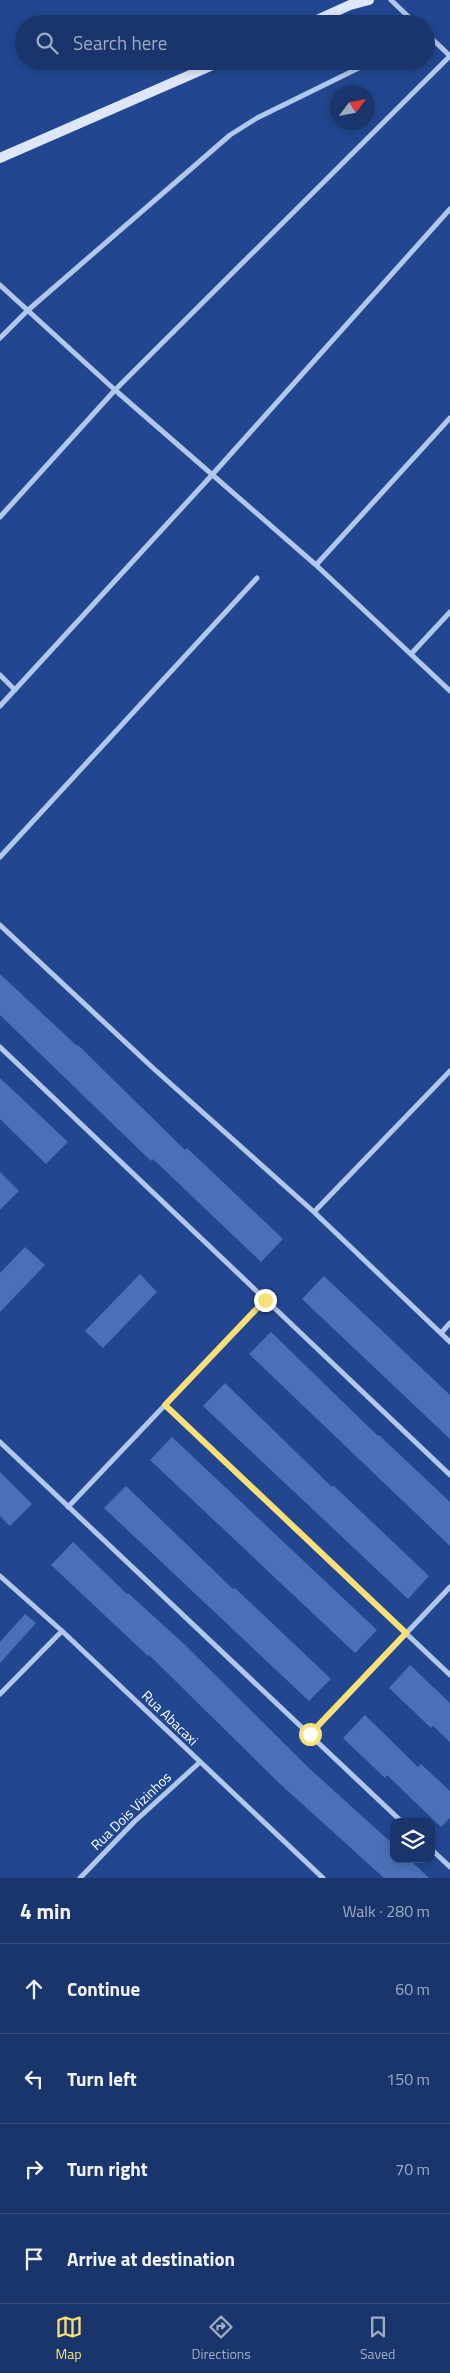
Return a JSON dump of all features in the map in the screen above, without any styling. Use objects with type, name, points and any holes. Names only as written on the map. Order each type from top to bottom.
[{"type":"street","points":[[326,15],[349,3],[369,0]]},
{"type":"street","points":[[390,0],[406,15]]},
{"type":"street","points":[[0,517],[115,390],[450,56],[435,42]]},
{"type":"street","points":[[0,158],[201,70]]},
{"type":"street","points":[[0,338],[27,311],[230,135],[257,118],[355,70]]},
{"type":"street","points":[[0,706],[212,475],[450,209]]},
{"type":"street","points":[[0,285],[115,390],[316,565],[450,690]]},
{"type":"street","points":[[316,565],[450,418]]},
{"type":"street","points":[[0,857],[257,578]]},
{"type":"street","points":[[411,654],[450,612]]},
{"type":"street","points":[[0,675],[15,690]]},
{"type":"street","points":[[0,926],[153,1068],[314,1212],[450,1342]]},
{"type":"street","points":[[0,1047],[450,1475]]},
{"type":"street","points":[[314,1212],[450,1071]]},
{"type":"street","points":[[68,1507],[265,1300]]},
{"type":"street","points":[[441,1333],[450,1323]]},
{"type":"street","points":[[165,1405],[450,1675]]},
{"type":"street","points":[[0,1442],[398,1818]]},
{"type":"street","name":"Rua Abacaxi","points":[[0,1576],[62,1631],[323,1878]]},
{"type":"street","points":[[310,1734],[450,1587]]},
{"type":"street","points":[[0,1694],[62,1631]]},
{"type":"street","name":"Rua Dois Vizinhos","points":[[80,1878],[134,1822],[200,1762]]},
{"type":"street","points":[[435,1853],[450,1867]]},
{"type":"building","points":[[0,974],[78,1045],[185,1150],[187,1148],[283,1239],[261,1262],[153,1159],[151,1161],[0,1015]]},
{"type":"building","points":[[0,1078],[68,1142],[46,1164],[0,1119]]},
{"type":"building","points":[[0,1172],[19,1191],[0,1210]]},
{"type":"building","points":[[25,1247],[45,1265],[0,1312],[0,1273]]},
{"type":"building","points":[[140,1274],[157,1292],[103,1348],[85,1331]]},
{"type":"building","points":[[324,1276],[450,1395],[450,1439],[302,1299]]},
{"type":"building","points":[[271,1332],[378,1436],[450,1502],[450,1546],[249,1354]]},
{"type":"building","points":[[225,1383],[332,1487],[333,1485],[429,1576],[408,1599],[203,1406]]},
{"type":"building","points":[[172,1437],[377,1630],[355,1653],[150,1460]]},
{"type":"building","points":[[0,1472],[32,1504],[10,1526],[0,1516]]},
{"type":"building","points":[[126,1486],[233,1589],[235,1588],[331,1679],[309,1701],[104,1508]]},
{"type":"building","points":[[73,1542],[127,1594],[183,1643],[311,1770],[390,1841],[390,1863],[413,1863],[429,1878],[384,1878],[279,1783],[149,1655],[51,1565]]},
{"type":"building","points":[[25,1614],[36,1623],[0,1663],[0,1642]]},
{"type":"building","points":[[410,1665],[450,1703],[450,1742],[433,1726],[431,1728],[389,1688]]},
{"type":"building","points":[[365,1715],[418,1767],[421,1764],[450,1791],[450,1818],[441,1827],[435,1821],[435,1818],[432,1818],[387,1775],[385,1778],[343,1738]]},
{"type":"route","points":[[265,1300],[165,1405],[406,1633],[310,1734]]}]
